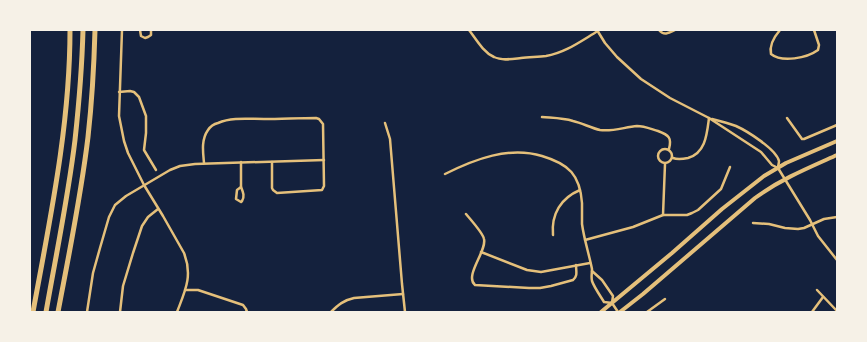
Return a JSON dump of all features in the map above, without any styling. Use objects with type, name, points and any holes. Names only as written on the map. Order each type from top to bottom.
[{"type":"highway","points":[[34,312],[61,153],[67,100],[70,30]]},
{"type":"highway","points":[[46,312],[75,141],[81,76],[83,30]]},
{"type":"highway","points":[[58,312],[88,138],[95,30]]},
{"type":"main road","points":[[601,312],[722,209],[764,176],[837,141]]},
{"type":"main road","points":[[619,312],[648,290],[748,203],[785,179],[837,155]]},
{"type":"street","points":[[122,30],[119,116],[128,153],[144,186],[184,254],[188,276],[186,290],[177,312]]},
{"type":"street","points":[[140,30],[141,36],[145,38],[151,35],[151,30]]},
{"type":"street","points":[[469,30],[483,49],[488,53],[494,57],[509,59],[556,54],[575,45],[597,30],[617,57],[641,79],[670,98],[710,118],[765,155],[772,165],[778,168],[820,239],[837,260]]},
{"type":"street","points":[[659,30],[664,34],[668,34],[675,30]]},
{"type":"street","points":[[780,30],[773,41],[770,52],[772,56],[789,59],[806,56],[818,50],[819,45],[814,30]]},
{"type":"street","points":[[119,92],[130,91],[134,92],[139,97],[146,116],[144,150],[156,170]]},
{"type":"street","points":[[542,117],[566,119],[598,130],[636,126],[664,133],[669,139],[669,149],[673,154],[673,158]]},
{"type":"street","points":[[204,163],[205,136],[208,130],[216,123],[248,118],[319,119],[323,124],[324,186],[322,190],[278,193],[272,188],[272,162]]},
{"type":"street","points":[[673,158],[678,160],[685,159],[699,152],[705,142],[710,118]]},
{"type":"street","points":[[710,118],[735,126],[757,138],[776,156],[779,161],[778,168]]},
{"type":"street","points":[[787,118],[804,139],[837,125]]},
{"type":"street","points":[[385,123],[390,136],[405,312]]},
{"type":"street","points":[[665,164],[659,161],[658,154],[662,150],[669,149]]},
{"type":"street","points":[[446,174],[474,161],[505,153],[516,152],[526,152],[537,155],[557,162],[569,170],[577,179],[580,190],[583,227],[592,271],[592,282],[602,300],[604,302],[612,303],[619,312]]},
{"type":"street","points":[[665,164],[670,162],[673,158]]},
{"type":"street","points":[[87,312],[93,273],[109,217],[115,205],[126,196],[170,170],[188,165],[204,163],[324,160]]},
{"type":"street","points":[[241,162],[241,187],[244,198],[240,202],[236,199],[236,195],[237,190],[241,187]]},
{"type":"street","points":[[663,215],[665,164]]},
{"type":"street","points":[[586,240],[633,227],[663,215],[687,215],[698,210],[721,189],[730,167]]},
{"type":"street","points":[[554,235],[553,220],[559,207],[569,196],[580,190]]},
{"type":"street","points":[[120,312],[124,286],[142,226],[148,217],[158,209]]},
{"type":"street","points":[[466,214],[484,237],[485,241],[475,266],[472,279],[472,282],[476,285],[529,288],[551,286],[574,280],[577,274],[576,266]]},
{"type":"street","points":[[753,223],[769,224],[794,229],[804,228],[824,219],[837,217]]},
{"type":"street","points":[[481,252],[534,272],[590,263]]},
{"type":"street","points":[[592,271],[602,280],[613,296],[612,303]]},
{"type":"street","points":[[186,290],[198,290],[243,304],[247,312]]},
{"type":"street","points":[[817,290],[837,311]]},
{"type":"street","points":[[331,312],[339,304],[354,298],[403,294]]},
{"type":"street","points":[[812,312],[823,297]]},
{"type":"street","points":[[648,312],[665,299]]}]
